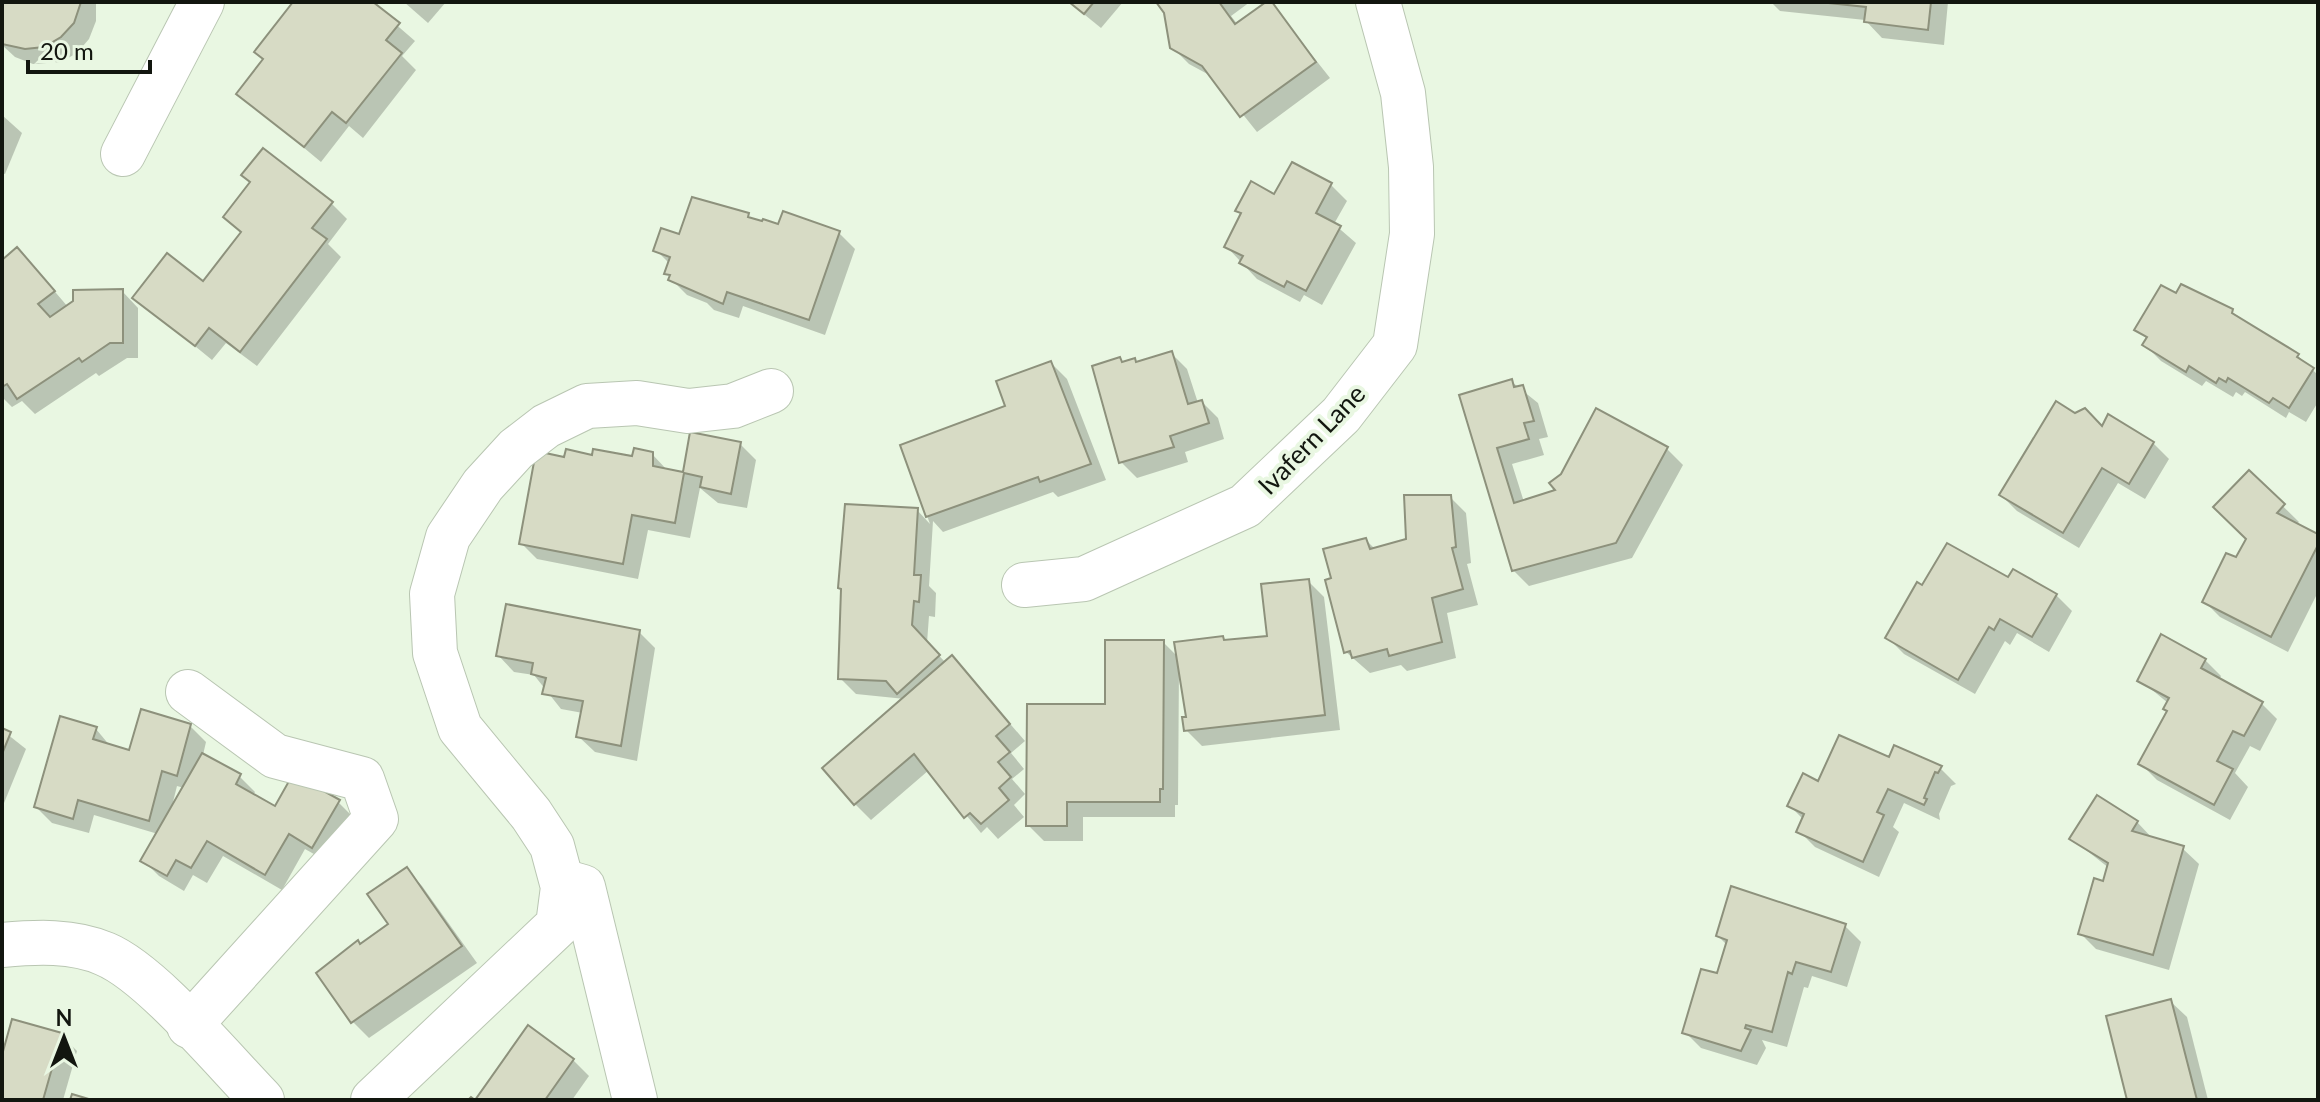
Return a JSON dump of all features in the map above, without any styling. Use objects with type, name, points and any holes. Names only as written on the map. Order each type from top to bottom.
[{"type":"street","points":[[123,154],[202,2]]},
{"type":"street","name":"Ivafern Lane","points":[[1024,585],[1084,579],[1245,506],[1341,415],[1395,345],[1412,234],[1411,167],[1403,93],[1378,2]]},
{"type":"street","points":[[373,1100],[558,925],[562,881],[552,846],[531,814],[460,728],[435,653],[432,594],[448,537],[483,485],[516,449],[546,426],[587,406],[637,403],[688,411],[733,406],[771,391]]},
{"type":"street","points":[[188,692],[275,756],[362,779],[376,819],[189,1026]]},
{"type":"street","points":[[562,881],[583,887],[635,1100]]},
{"type":"street","points":[[2,945],[36,942],[76,946],[106,954],[147,981],[262,1100]]},
{"type":"building","points":[[2,2],[81,2],[74,23],[61,37],[44,47],[25,49],[2,44]]},
{"type":"building","points":[[293,2],[373,2],[400,23],[386,40],[402,53],[346,123],[332,112],[304,147],[236,94],[263,59],[254,52]]},
{"type":"building","points":[[1069,2],[1094,2],[1084,14]]},
{"type":"building","points":[[1156,2],[1219,2],[1235,24],[1266,2],[1272,2],[1316,62],[1240,117],[1202,66],[1170,48],[1164,13]]},
{"type":"building","points":[[1819,2],[1931,2],[1928,30],[1864,22],[1866,7]]},
{"type":"building","points":[[263,148],[333,202],[312,228],[327,239],[240,352],[209,328],[195,346],[132,298],[167,253],[203,281],[241,232],[223,217],[250,182],[241,175]]},
{"type":"building","points":[[1292,162],[1332,183],[1316,213],[1341,226],[1306,291],[1287,281],[1284,287],[1239,263],[1243,256],[1224,247],[1241,213],[1235,211],[1251,181],[1274,194]]},
{"type":"building","points":[[692,197],[749,213],[748,217],[762,221],[778,224],[783,211],[840,231],[809,320],[727,292],[723,304],[668,280],[670,275],[664,274],[670,257],[653,251],[661,228],[679,234]]},
{"type":"building","points":[[17,247],[55,291],[38,304],[50,317],[73,301],[73,290],[123,289],[123,343],[110,343],[82,362],[79,358],[17,399],[7,384],[2,387],[2,260]]},
{"type":"building","points":[[2181,284],[2233,309],[2232,313],[2299,354],[2297,357],[2314,368],[2289,408],[2273,398],[2269,403],[2228,378],[2226,382],[2219,378],[2216,383],[2189,366],[2186,372],[2142,345],[2147,337],[2134,330],[2161,285],[2176,293]]},
{"type":"building","points":[[1172,351],[1188,404],[1202,400],[1209,423],[1170,436],[1174,447],[1119,463],[1092,366],[1120,357],[1122,362],[1135,358],[1136,362]]},
{"type":"building","points":[[1051,361],[1091,464],[1040,482],[1038,477],[926,517],[900,445],[1005,406],[996,381]]},
{"type":"building","points":[[1512,379],[1514,387],[1523,385],[1534,421],[1524,423],[1529,439],[1497,448],[1514,503],[1555,490],[1549,483],[1561,474],[1596,408],[1668,447],[1616,543],[1512,571],[1459,395]]},
{"type":"building","points":[[2056,401],[2075,413],[2085,408],[2102,426],[2108,414],[2154,442],[2129,484],[2102,468],[2063,533],[1999,495]]},
{"type":"building","points":[[690,432],[741,442],[731,494],[700,487],[702,477],[684,473],[675,523],[632,515],[623,564],[519,544],[536,451],[564,457],[566,449],[592,455],[593,449],[632,456],[634,448],[653,452],[653,466],[683,472]]},
{"type":"building","points":[[2249,470],[2285,504],[2277,513],[2318,534],[2318,545],[2271,637],[2202,602],[2226,553],[2236,557],[2246,539],[2213,507]]},
{"type":"building","points":[[1404,495],[1451,495],[1456,547],[1452,548],[1463,589],[1432,598],[1442,642],[1389,656],[1387,649],[1352,658],[1350,651],[1344,653],[1325,580],[1331,578],[1323,549],[1366,538],[1370,549],[1406,539]]},
{"type":"building","points":[[845,504],[918,508],[914,575],[921,575],[919,602],[914,601],[912,625],[940,655],[897,694],[886,681],[838,679],[841,589],[838,588]]},
{"type":"building","points":[[1947,543],[2008,577],[2013,569],[2057,594],[2032,637],[2000,619],[1994,630],[1989,627],[1958,680],[1885,638],[1917,582],[1922,585]]},
{"type":"building","points":[[1309,579],[1325,715],[1184,731],[1182,717],[1186,717],[1174,642],[1223,636],[1224,640],[1267,636],[1261,584]]},
{"type":"building","points":[[506,604],[640,630],[621,746],[576,737],[583,701],[542,694],[546,678],[531,674],[533,663],[496,656]]},
{"type":"building","points":[[2161,634],[2206,659],[2201,668],[2263,702],[2244,736],[2233,731],[2217,761],[2233,769],[2214,805],[2138,764],[2167,711],[2163,709],[2169,698],[2137,681]]},
{"type":"building","points":[[1105,640],[1164,640],[1163,789],[1160,789],[1160,802],[1067,802],[1067,826],[1026,826],[1027,704],[1105,704]]},
{"type":"building","points":[[952,655],[1010,724],[996,736],[1010,752],[998,762],[1011,777],[999,788],[1009,800],[981,824],[970,813],[964,818],[914,754],[854,805],[822,768]]},
{"type":"building","points":[[141,709],[191,724],[177,776],[162,771],[149,821],[78,800],[73,819],[34,807],[60,716],[97,727],[93,739],[129,750]]},
{"type":"building","points":[[2,728],[11,732],[2,754]]},
{"type":"building","points":[[1839,735],[1889,757],[1894,745],[1942,766],[1938,773],[1935,772],[1924,805],[1888,789],[1877,812],[1884,815],[1863,862],[1796,832],[1804,814],[1787,806],[1803,773],[1818,781]]},
{"type":"building","points":[[202,753],[241,774],[236,784],[275,806],[293,774],[340,800],[312,848],[289,834],[265,875],[207,841],[191,868],[176,860],[167,876],[140,861]]},
{"type":"building","points":[[2097,795],[2138,821],[2132,831],[2184,846],[2153,955],[2078,934],[2094,878],[2103,881],[2108,863],[2069,839]]},
{"type":"building","points":[[407,867],[462,946],[351,1023],[316,973],[358,940],[360,944],[388,924],[367,894]]},
{"type":"building","points":[[1731,886],[1846,924],[1831,972],[1796,962],[1792,974],[1788,972],[1772,1032],[1746,1025],[1745,1028],[1751,1030],[1741,1051],[1682,1033],[1701,969],[1717,973],[1727,940],[1716,936]]},
{"type":"building","points":[[2171,999],[2197,1100],[2127,1100],[2106,1016]]},
{"type":"building","points":[[12,1019],[62,1033],[43,1100],[2,1100],[2,1055]]},
{"type":"building","points":[[528,1025],[574,1059],[545,1100],[475,1100]]},
{"type":"building","points":[[72,1094],[92,1100],[70,1100]]}]
